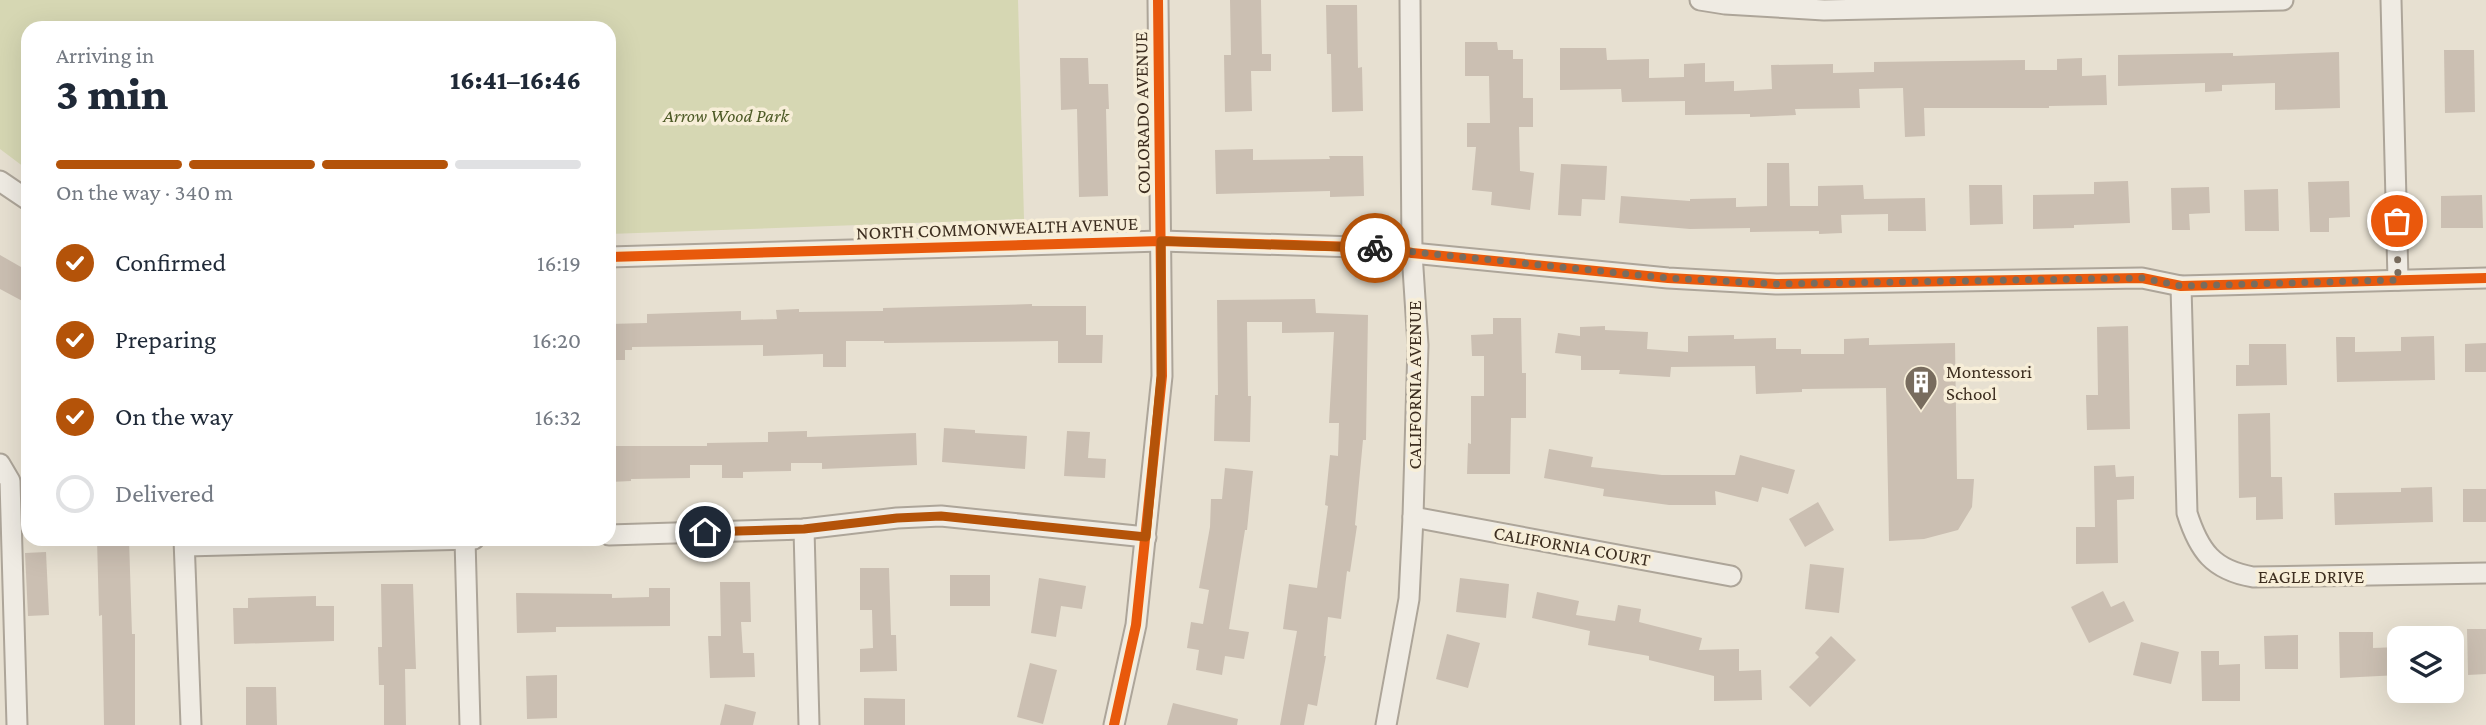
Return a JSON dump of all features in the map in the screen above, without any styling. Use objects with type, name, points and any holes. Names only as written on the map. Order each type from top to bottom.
[{"type":"street","name":"COLORADO AVENUE","points":[[1114,725],[1136,625],[1161,376],[1158,0]]},
{"type":"street","name":"CALIFORNIA AVENUE","points":[[1386,725],[1409,599],[1413,517],[1418,345],[1412,253],[1410,0]]},
{"type":"street","points":[[1700,0],[1824,10],[2283,0]]},
{"type":"street","points":[[2391,0],[2398,280]]},
{"type":"street","points":[[0,181],[21,195]]},
{"type":"street","name":"NORTH COMMONWEALTH AVENUE","points":[[616,257],[1161,241],[1388,248],[1412,253],[1668,278],[1776,284],[2142,278],[2181,286],[2486,278]]},
{"type":"street","name":"EAGLE DRIVE","points":[[2181,286],[2188,513],[2193,532],[2208,555],[2232,573],[2253,577],[2486,573]]},
{"type":"street","points":[[0,464],[10,481],[17,725]]},
{"type":"street","points":[[616,535],[804,529],[897,518],[941,516],[1146,537]]},
{"type":"street","name":"CALIFORNIA COURT","points":[[1413,517],[1731,576]]},
{"type":"street","points":[[804,529],[808,725]]},
{"type":"street","points":[[185,546],[191,725]]},
{"type":"street","points":[[466,546],[470,725]]},
{"type":"green space","name":"Arrow Wood Park","points":[[0,0],[1018,0],[1024,219],[616,234],[616,21],[21,21],[21,165],[0,149]]},
{"type":"building","points":[[1230,0],[1261,0],[1262,54],[1271,54],[1271,71],[1251,71],[1252,111],[1225,112],[1224,55],[1231,55]]},
{"type":"building","points":[[1326,5],[1357,5],[1358,68],[1362,67],[1363,111],[1332,112],[1331,54],[1327,54]]},
{"type":"building","points":[[1465,42],[1497,42],[1498,50],[1513,50],[1513,59],[1523,59],[1523,98],[1533,98],[1533,127],[1519,127],[1520,171],[1534,173],[1530,210],[1491,205],[1492,192],[1472,190],[1476,147],[1467,147],[1467,123],[1490,123],[1489,76],[1465,76]]},
{"type":"building","points":[[1560,48],[1606,48],[1607,60],[1649,59],[1649,78],[1684,77],[1684,64],[1705,63],[1705,82],[1734,81],[1734,91],[1772,89],[1771,65],[1833,64],[1833,73],[1874,72],[1874,62],[2025,60],[2025,70],[2057,70],[2057,59],[2082,58],[2082,76],[2106,75],[2107,105],[1924,108],[1925,136],[1905,137],[1903,88],[1859,89],[1860,108],[1795,109],[1796,115],[1750,117],[1750,114],[1685,115],[1685,101],[1622,102],[1621,89],[1560,90]]},
{"type":"building","points":[[2444,50],[2474,50],[2475,112],[2445,113]]},
{"type":"building","points":[[2339,52],[2340,108],[2275,110],[2275,83],[2222,85],[2222,91],[2205,92],[2205,83],[2118,86],[2118,55],[2233,53],[2233,56]]},
{"type":"building","points":[[1060,58],[1088,58],[1089,84],[1108,84],[1108,196],[1079,197],[1077,109],[1061,110]]},
{"type":"building","points":[[1253,149],[1253,160],[1363,156],[1364,196],[1330,197],[1330,191],[1216,194],[1215,150]]},
{"type":"building","points":[[1767,163],[1789,163],[1790,206],[1818,206],[1818,186],[1863,185],[1864,199],[1925,198],[1926,231],[1888,231],[1888,214],[1841,215],[1842,233],[1819,234],[1819,231],[1750,232],[1750,228],[1690,229],[1619,223],[1621,196],[1690,201],[1736,198],[1736,207],[1767,206]]},
{"type":"building","points":[[1561,164],[1607,166],[1605,200],[1582,199],[1581,216],[1558,215]]},
{"type":"building","points":[[2128,181],[2130,223],[2033,229],[2033,195],[2094,194],[2094,182]]},
{"type":"building","points":[[2349,181],[2350,217],[2329,218],[2329,232],[2310,232],[2308,182]]},
{"type":"building","points":[[1969,185],[2002,185],[2003,224],[1970,225]]},
{"type":"building","points":[[2209,187],[2210,213],[2189,214],[2190,230],[2172,230],[2171,188]]},
{"type":"building","points":[[2278,189],[2279,231],[2245,231],[2244,190]]},
{"type":"building","points":[[2482,195],[2483,228],[2441,228],[2441,196]]},
{"type":"building","points":[[0,255],[21,267],[21,300],[0,289]]},
{"type":"building","points":[[1315,299],[1316,313],[1368,315],[1366,440],[1363,440],[1357,526],[1350,572],[1347,571],[1341,619],[1328,617],[1326,656],[1317,706],[1308,704],[1304,725],[1280,725],[1297,631],[1283,629],[1289,584],[1317,588],[1328,506],[1325,505],[1330,455],[1338,456],[1339,423],[1329,423],[1334,332],[1282,333],[1282,322],[1247,322],[1248,396],[1251,396],[1250,442],[1214,441],[1215,395],[1218,395],[1217,300]]},
{"type":"building","points":[[1032,304],[1086,306],[1086,335],[1103,335],[1102,363],[1058,363],[1058,341],[846,341],[846,367],[823,367],[823,354],[763,356],[763,345],[632,347],[632,350],[625,350],[625,360],[616,360],[616,324],[647,323],[647,314],[741,311],[741,320],[777,319],[776,310],[883,311],[883,308]]},
{"type":"building","points":[[1493,318],[1521,318],[1522,373],[1526,373],[1526,418],[1511,418],[1510,474],[1467,474],[1468,443],[1471,444],[1471,396],[1484,396],[1484,356],[1472,356],[1471,335],[1493,334]]},
{"type":"building","points":[[1605,326],[1605,330],[1648,332],[1647,349],[1688,352],[1688,336],[1776,338],[1776,349],[1801,349],[1801,354],[1844,354],[1844,339],[1869,338],[1869,345],[1955,343],[1957,479],[1974,479],[1972,507],[1958,530],[1924,539],[1889,541],[1886,388],[1802,389],[1802,392],[1756,394],[1755,366],[1671,367],[1670,377],[1619,374],[1620,370],[1581,370],[1581,356],[1555,353],[1558,333],[1580,336],[1580,327]]},
{"type":"building","points":[[2128,326],[2130,429],[2087,430],[2086,395],[2098,395],[2097,327]]},
{"type":"building","points":[[2434,336],[2435,380],[2337,382],[2336,337],[2355,337],[2355,352],[2401,351],[2401,337]]},
{"type":"building","points":[[2486,343],[2486,372],[2465,372],[2465,344]]},
{"type":"building","points":[[2249,344],[2286,344],[2287,385],[2236,386],[2236,365],[2249,365]]},
{"type":"building","points":[[2270,413],[2271,477],[2282,477],[2283,519],[2256,520],[2256,497],[2239,498],[2238,414]]},
{"type":"building","points":[[944,428],[1027,436],[1025,469],[942,462]]},
{"type":"building","points":[[807,431],[807,437],[916,433],[917,465],[822,469],[822,463],[791,463],[791,471],[743,472],[743,478],[722,478],[722,465],[690,465],[690,478],[616,482],[616,446],[707,446],[707,443],[768,442],[768,432]]},
{"type":"building","points":[[1067,431],[1090,432],[1088,458],[1106,459],[1105,478],[1064,476]]},
{"type":"building","points":[[1549,449],[1593,457],[1591,467],[1662,475],[1735,475],[1740,455],[1795,470],[1788,494],[1762,487],[1758,502],[1715,491],[1716,505],[1669,505],[1603,496],[1604,489],[1544,478]]},
{"type":"building","points":[[2115,465],[2116,477],[2134,476],[2134,499],[2117,500],[2118,563],[2076,564],[2076,527],[2095,527],[2094,466]]},
{"type":"building","points":[[1225,468],[1253,471],[1247,530],[1229,629],[1249,632],[1244,659],[1225,656],[1222,675],[1196,670],[1199,650],[1187,648],[1191,622],[1203,624],[1209,590],[1199,588],[1210,527],[1211,499],[1222,499]]},
{"type":"building","points":[[2432,487],[2433,522],[2335,525],[2334,493],[2401,492],[2401,488]]},
{"type":"building","points":[[2463,489],[2486,489],[2486,522],[2463,522]]},
{"type":"building","points":[[1818,502],[1834,530],[1805,547],[1789,519]]},
{"type":"building","points":[[97,546],[129,546],[132,634],[135,634],[135,725],[104,725],[102,615],[99,616]]},
{"type":"building","points":[[46,552],[49,615],[28,616],[25,553]]},
{"type":"building","points":[[1810,564],[1844,568],[1839,613],[1805,609]]},
{"type":"building","points":[[860,568],[889,568],[891,635],[896,635],[897,671],[860,672],[860,649],[873,648],[872,610],[860,610]]},
{"type":"building","points":[[950,575],[990,575],[990,606],[950,606]]},
{"type":"building","points":[[1039,578],[1086,586],[1082,609],[1061,606],[1056,637],[1031,633]]},
{"type":"building","points":[[1460,578],[1509,584],[1506,618],[1456,612]]},
{"type":"building","points":[[720,582],[750,582],[751,622],[741,622],[743,653],[754,653],[755,677],[710,678],[708,636],[721,636]]},
{"type":"building","points":[[381,584],[413,584],[416,669],[405,669],[406,725],[384,725],[384,685],[379,685],[378,647],[382,647]]},
{"type":"building","points":[[649,588],[670,588],[670,626],[556,627],[556,632],[517,633],[516,593],[612,594],[612,598],[649,597]]},
{"type":"building","points":[[2103,591],[2111,607],[2124,601],[2134,621],[2089,643],[2071,607]]},
{"type":"building","points":[[1537,592],[1579,601],[1576,615],[1615,621],[1618,605],[1641,609],[1639,622],[1702,638],[1699,650],[1739,649],[1739,671],[1761,670],[1762,700],[1714,701],[1714,676],[1649,660],[1649,656],[1588,645],[1590,631],[1532,618]]},
{"type":"building","points":[[316,596],[316,606],[334,606],[334,641],[234,644],[233,608],[248,608],[248,598]]},
{"type":"building","points":[[2467,629],[2486,629],[2486,674],[2468,675]]},
{"type":"building","points":[[2339,632],[2373,632],[2373,648],[2387,647],[2387,676],[2340,678]]},
{"type":"building","points":[[1447,634],[1480,643],[1468,688],[1436,679]]},
{"type":"building","points":[[2298,635],[2298,669],[2265,669],[2264,636]]},
{"type":"building","points":[[1831,636],[1856,660],[1810,707],[1789,687],[1819,657],[1815,653]]},
{"type":"building","points":[[2141,642],[2179,652],[2171,684],[2133,675]]},
{"type":"building","points":[[2201,651],[2219,651],[2219,665],[2240,664],[2240,701],[2202,701]]},
{"type":"building","points":[[1030,663],[1057,670],[1043,724],[1017,717]]},
{"type":"building","points":[[557,675],[557,718],[527,719],[526,676]]},
{"type":"building","points":[[246,687],[276,687],[277,725],[246,725]]},
{"type":"building","points":[[864,698],[905,699],[905,725],[864,725]]},
{"type":"building","points":[[1173,703],[1238,719],[1237,725],[1167,725]]},
{"type":"building","points":[[725,704],[756,712],[753,725],[720,725]]},
{"type":"cycle path","points":[[1114,725],[1136,625],[1162,376],[1158,0]]},
{"type":"cycle path","points":[[616,257],[1161,241],[1388,248],[1412,253],[1668,278],[1776,284],[2142,278],[2181,286],[2486,278]]},
{"type":"way so far","points":[[1375,248],[1668,278],[1776,284],[2142,278],[2181,286],[2398,280],[2397,221]]},
{"type":"place","name":"Montessori School","points":[[1921,412]]},
{"type":"route","points":[[705,532],[804,529],[897,518],[941,516],[1146,537],[1161,376],[1161,241],[1375,248]]}]
